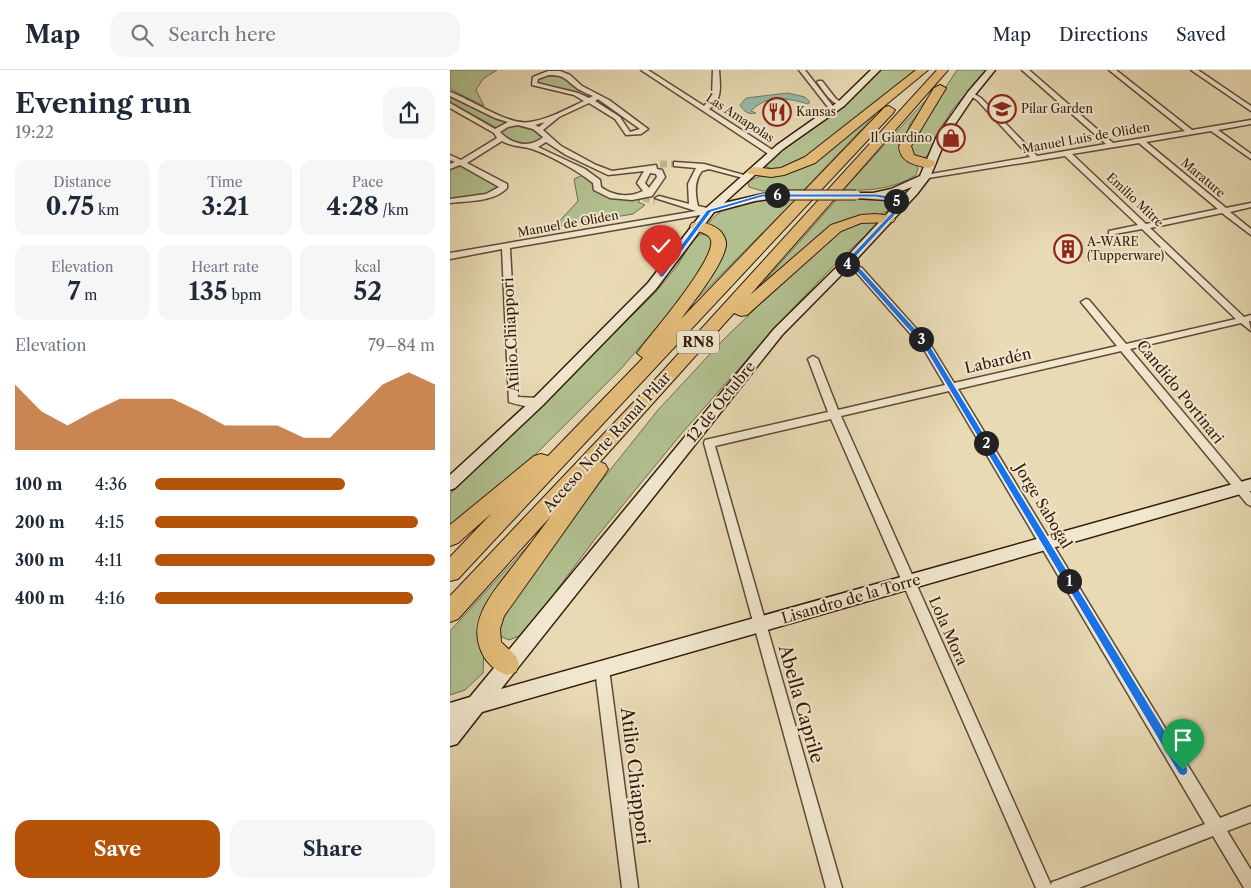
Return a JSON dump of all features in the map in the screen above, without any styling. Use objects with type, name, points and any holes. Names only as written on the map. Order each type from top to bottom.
[{"type":"highway","points":[[748,177],[784,171],[810,160],[923,70]]},
{"type":"highway","name":"Acceso Norte Ramal Pilar","points":[[450,572],[927,70]]},
{"type":"highway","name":"Acceso Norte Ramal Pilar","points":[[450,612],[657,388],[943,70]]},
{"type":"highway","points":[[929,164],[909,157],[905,151],[905,146],[911,133],[952,70]]},
{"type":"highway","points":[[450,537],[605,410],[663,328],[707,273],[716,258],[719,246],[717,237],[692,214]]},
{"type":"highway","points":[[508,664],[495,655],[488,641],[488,629],[495,611],[657,388],[774,281],[833,231],[861,219],[888,219]]},
{"type":"street","name":"Las Amapolas","points":[[644,70],[705,103]]},
{"type":"street","name":"Las Amapolas","points":[[654,70],[777,150]]},
{"type":"street","points":[[708,79],[709,70]]},
{"type":"street","points":[[705,103],[715,98],[716,70]]},
{"type":"street","points":[[802,70],[833,110]]},
{"type":"street","points":[[811,70],[834,100],[841,104]]},
{"type":"street","points":[[692,214],[709,211],[777,150],[841,104],[876,70]]},
{"type":"street","name":"12 de Octubre","points":[[450,737],[778,332],[847,263],[925,177],[942,136],[971,94],[991,70]]},
{"type":"street","points":[[1025,70],[1111,145]]},
{"type":"street","points":[[1112,70],[1190,132]]},
{"type":"street","points":[[1194,70],[1251,109]]},
{"type":"street","points":[[544,74],[563,74],[573,79],[580,87],[599,96],[645,129],[636,134],[626,133],[618,118],[590,100],[569,92],[536,85],[534,80],[544,74]]},
{"type":"street","points":[[450,94],[497,117],[519,124]]},
{"type":"street","points":[[971,94],[979,99],[1035,158]]},
{"type":"street","points":[[528,125],[557,116],[599,96]]},
{"type":"street","points":[[450,105],[496,132],[512,144]]},
{"type":"street","points":[[539,130],[557,116]]},
{"type":"street","name":"Manuel Luis de Oliden","points":[[925,177],[1251,122]]},
{"type":"street","points":[[496,132],[507,125],[528,125],[539,130],[553,144],[611,173]]},
{"type":"street","points":[[1212,128],[1251,157]]},
{"type":"street","points":[[450,167],[463,163],[502,138]]},
{"type":"street","points":[[480,153],[512,144],[531,146],[540,144],[546,138]]},
{"type":"street","name":"Marature","points":[[1140,140],[1251,232]]},
{"type":"street","points":[[531,146],[583,172],[597,182]]},
{"type":"street","name":"Emilio Mitre","points":[[1066,152],[1247,319],[1251,328]]},
{"type":"street","points":[[450,158],[502,184],[504,188],[493,194],[450,201]]},
{"type":"street","points":[[677,164],[704,166],[748,177]]},
{"type":"street","points":[[648,197],[641,183],[648,170],[660,165]]},
{"type":"street","points":[[450,484],[538,402],[652,286],[692,214],[694,175],[698,169],[704,166]]},
{"type":"street","points":[[648,197],[661,177],[659,172],[648,170],[611,173],[600,178],[597,182],[597,188],[605,194],[618,197],[648,197],[692,214],[762,196],[876,195],[894,191],[925,177]]},
{"type":"street","points":[[748,177],[742,187],[747,191],[762,196]]},
{"type":"street","points":[[876,195],[888,198],[901,205]]},
{"type":"street","points":[[1112,233],[1251,205]]},
{"type":"street","name":"Manuel de Oliden","points":[[450,248],[667,213],[692,214]]},
{"type":"street","name":"Manuel de Oliden","points":[[450,256],[692,214]]},
{"type":"street","name":"Atilio Chiappori","points":[[506,247],[513,399],[522,402],[538,402]]},
{"type":"street","name":"Jorge Sabogal","points":[[847,263],[859,270],[923,341],[1251,885]]},
{"type":"street","name":"Candido Portinari","points":[[1086,302],[1247,492]]},
{"type":"street","name":"Labardén","points":[[709,444],[1247,319]]},
{"type":"street","name":"Lola Mora","points":[[813,359],[1044,888]]},
{"type":"street","points":[[697,432],[709,444]]},
{"type":"street","name":"Abella Caprile","points":[[709,444],[834,888]]},
{"type":"street","name":"Lisandro de la Torre","points":[[450,712],[1046,543],[1247,492]]},
{"type":"street","name":"Atilio Chiappori","points":[[602,669],[630,888]]},
{"type":"street","points":[[1058,888],[1251,814]]},
{"type":"shaded area","points":[[450,70],[497,70],[483,79],[476,90],[484,106],[450,89]]},
{"type":"shaded area","points":[[881,70],[920,70],[818,153],[799,163],[783,168],[769,168],[765,165],[766,162],[848,103]]},
{"type":"shaded area","points":[[957,70],[986,70],[953,109],[938,132],[930,155],[920,159],[914,158],[908,145]]},
{"type":"shaded area","points":[[546,74],[559,74],[594,95],[590,97],[537,83],[537,79]]},
{"type":"shaded area","points":[[937,88],[910,124],[902,148],[918,168],[916,175],[899,183],[881,188],[843,190]]},
{"type":"shaded area","points":[[788,93],[805,97],[810,102],[808,104],[786,99],[771,99],[758,105],[751,111],[756,113],[753,114],[747,112],[740,105],[746,98]]},
{"type":"shaded area","points":[[450,97],[497,120],[508,123],[497,128],[450,102]]},
{"type":"shaded area","points":[[872,115],[875,115],[804,190],[762,191],[749,187],[748,183],[756,177],[784,172]]},
{"type":"shaded area","points":[[514,125],[539,132],[543,137],[533,143],[522,144],[501,134],[502,129]]},
{"type":"shaded area","points":[[460,165],[500,186],[490,193],[450,199],[450,168]]},
{"type":"shaded area","points":[[585,174],[594,182],[593,187],[603,195],[616,198],[642,198],[638,202],[645,205],[633,214],[554,227],[578,201],[574,179]]},
{"type":"shaded area","points":[[839,197],[875,197],[894,203],[886,212],[878,215],[855,217],[822,233],[754,293]]},
{"type":"shaded area","points":[[797,198],[662,334],[717,263],[712,228],[709,223],[726,208],[737,204],[762,199]]},
{"type":"shaded area","points":[[872,221],[877,224],[876,226],[841,258],[781,321],[682,433],[595,539],[524,634],[509,640],[502,637],[498,630],[500,620],[575,514],[658,410],[722,341],[822,244],[847,226]]},
{"type":"shaded area","points":[[701,234],[709,236],[715,247],[681,299],[620,370],[526,464],[450,528],[450,494],[655,293],[677,266],[693,240]]},
{"type":"shaded area","points":[[553,518],[484,650],[483,673],[465,690],[450,695],[450,631]]},
{"type":"tunnel","points":[[660,164],[677,164]]},
{"type":"tunnel","points":[[643,198],[655,201]]},
{"type":"place","name":"Pilar Garden","points":[[1002,109]]},
{"type":"place","name":"Kansas","points":[[777,112]]},
{"type":"place","name":"Il Giardino","points":[[951,138]]},
{"type":"place","name":"A-WARE (Tupperware)","points":[[1068,249]]},
{"type":"route","points":[[661,276],[709,211],[744,200],[762,196],[876,195],[896,201],[901,205],[847,263],[859,270],[926,346],[1183,770]]}]
